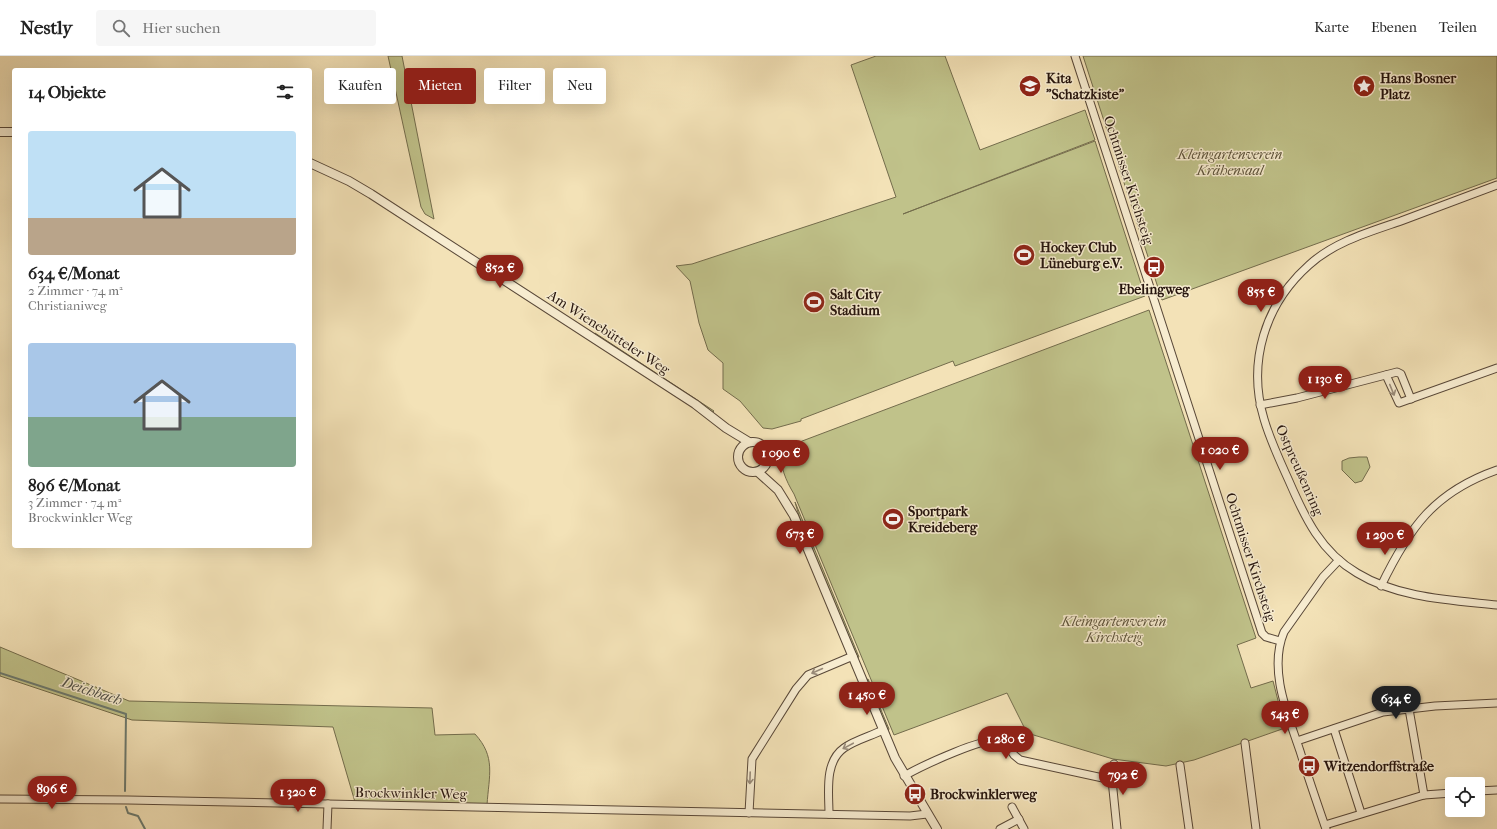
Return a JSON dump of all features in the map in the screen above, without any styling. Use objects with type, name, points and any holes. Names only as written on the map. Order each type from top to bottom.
[{"type":"street","name":"Ochtmisser Kirchsteig","points":[[1075,56],[1262,633],[1266,637],[1280,641]]},
{"type":"street","points":[[0,132],[12,132]]},
{"type":"street","name":"Am Wienebütteler Weg","points":[[312,165],[349,181],[695,404],[726,428],[749,442],[759,443],[765,447],[769,455],[767,464],[778,490],[802,532],[883,730],[904,776],[937,829]]},
{"type":"street","name":"Ostpreußenring","points":[[1497,186],[1365,234],[1325,252],[1309,265],[1289,287],[1276,305],[1266,327],[1259,349],[1257,366],[1257,383],[1260,405],[1267,429],[1307,521],[1320,541],[1339,560],[1356,573],[1381,586],[1408,594],[1497,605]]},
{"type":"street","points":[[1386,375],[1397,402],[1402,403],[1497,368]]},
{"type":"street","points":[[1260,405],[1297,398],[1399,372],[1411,399]]},
{"type":"street","name":"Am Wienebütteler Weg","points":[[726,428],[740,449],[738,459],[742,468],[750,472],[758,472],[778,490]]},
{"type":"street","points":[[740,449],[749,442]]},
{"type":"street","points":[[758,472],[767,464]]},
{"type":"street","points":[[1381,586],[1407,536],[1430,510],[1446,496],[1464,484],[1497,470]]},
{"type":"street","points":[[1339,560],[1323,576],[1293,618],[1280,641],[1278,657],[1281,687],[1325,827],[1361,812],[1424,795],[1445,794]]},
{"type":"street","points":[[749,813],[752,759],[796,689],[808,675],[853,656]]},
{"type":"street","points":[[1297,741],[1383,712],[1497,703]]},
{"type":"street","points":[[1409,709],[1424,795]]},
{"type":"street","points":[[1334,729],[1361,812]]},
{"type":"street","points":[[829,814],[830,767],[837,753],[845,747],[883,730]]},
{"type":"street","points":[[904,776],[985,741],[996,739],[1005,741],[1017,758],[1024,762],[1112,780]]},
{"type":"street","points":[[1245,743],[1256,829]]},
{"type":"street","points":[[1114,764],[1112,780],[1117,829]]},
{"type":"street","points":[[1180,765],[1189,829]]},
{"type":"street","points":[[1485,791],[1497,790]]},
{"type":"street","name":"Brockwinkler Weg","points":[[0,799],[919,816],[927,814]]},
{"type":"street","points":[[327,829],[328,804]]},
{"type":"street","points":[[1012,807],[1024,829]]},
{"type":"street","points":[[1000,829],[1019,819]]},
{"type":"green space","points":[[388,56],[402,56],[404,68],[404,104],[411,104],[434,219],[425,214],[421,207],[396,93],[396,68],[391,68]]},
{"type":"green space","points":[[876,56],[945,56],[980,150],[1085,110],[1095,140],[903,214],[1095,141],[1145,296],[955,366],[953,361],[801,419],[801,421],[772,429],[763,428],[740,401],[723,389],[723,363],[708,350],[699,323],[690,281],[676,266],[692,264],[896,197],[851,65]]},
{"type":"green space","name":"Kleingartenverein Krähensaal","points":[[1083,56],[1497,56],[1497,178],[1162,300]]},
{"type":"green space","name":"Kleingartenverein Kirchsteig","points":[[1149,310],[1256,638],[1237,645],[1251,688],[1273,681],[1285,728],[1194,760],[1166,766],[1113,759],[1027,733],[1007,693],[894,735],[794,494],[788,484],[782,467],[781,449]]},
{"type":"green space","points":[[595,333],[714,411],[712,413],[595,335]]},
{"type":"green space","points":[[1367,457],[1370,467],[1362,481],[1355,483],[1342,470],[1342,461],[1349,458]]},
{"type":"green space","points":[[795,502],[859,657],[857,658],[801,523]]},
{"type":"green space","points":[[0,647],[129,701],[432,708],[435,735],[475,734],[482,742],[489,759],[490,767],[487,805],[355,802],[333,727],[132,720],[0,676]]},
{"type":"green space","points":[[868,679],[889,729],[888,731],[866,680]]},
{"type":"waterway","name":"Deichbach","points":[[0,673],[126,714],[125,791]]},
{"type":"waterway","name":"Deichbach","points":[[126,807],[128,813],[138,816],[145,829]]},
{"type":"place","name":"Kita \"Schatzkiste\"","points":[[1030,86]]},
{"type":"place","name":"Hans Bosner Platz","points":[[1364,86]]},
{"type":"place","name":"Hockey Club Lüneburg e.V.","points":[[1024,255]]},
{"type":"place","name":"Ebelingweg","points":[[1154,267]]},
{"type":"place","name":"Salt City Stadium","points":[[814,302]]},
{"type":"place","name":"Sportpark Kreideberg","points":[[893,519]]},
{"type":"place","name":"Witzendorffstraße","points":[[1309,766]]},
{"type":"place","name":"Brockwinklerweg","points":[[915,794]]}]
